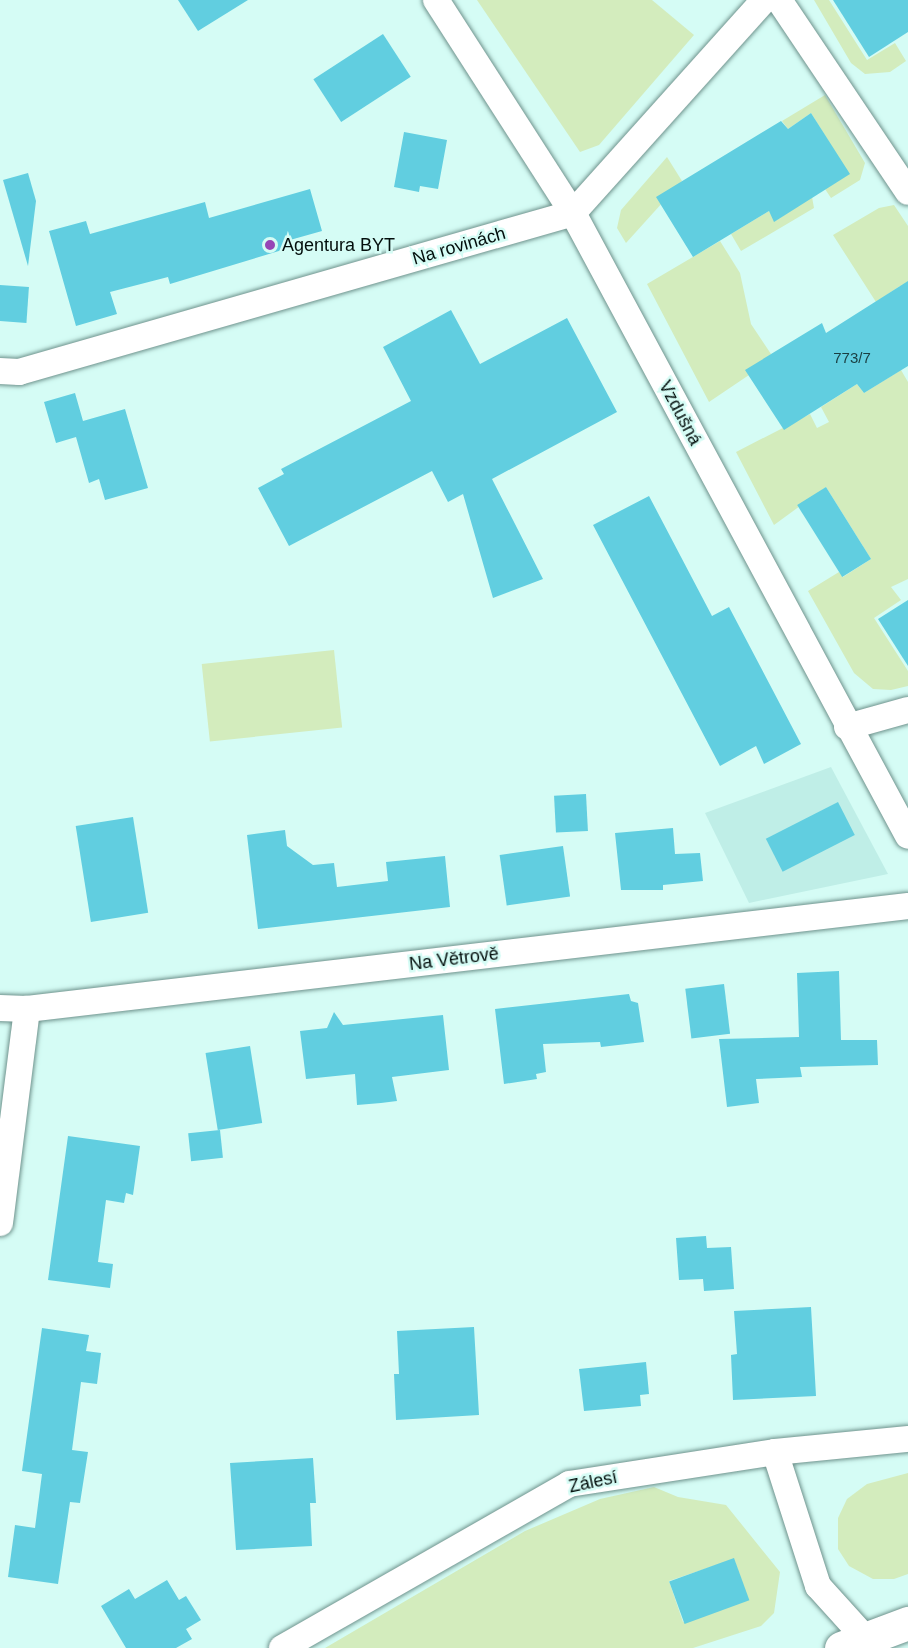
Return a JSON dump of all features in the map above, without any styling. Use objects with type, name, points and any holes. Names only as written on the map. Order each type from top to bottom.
[{"type":"main road","points":[[860,1645],[908,1623]]},
{"type":"street","name":"Vzdušná","points":[[436,0],[573,213],[847,727],[908,836]]},
{"type":"street","points":[[573,213],[764,0]]},
{"type":"street","points":[[779,0],[908,192]]},
{"type":"street","name":"Na rovinách","points":[[0,370],[20,372],[573,213]]},
{"type":"street","points":[[847,727],[908,710]]},
{"type":"street","name":"Na Větrově","points":[[0,1008],[27,1009],[908,906]]},
{"type":"street","points":[[0,1223],[27,1009]]},
{"type":"street","name":"Zálesí","points":[[282,1648],[569,1484],[775,1452],[908,1439]]},
{"type":"street","points":[[775,1452],[818,1586],[860,1645]]},
{"type":"shaded area","points":[[831,767],[888,874],[749,903],[705,813]]},
{"type":"green space","points":[[477,0],[652,0],[694,35],[599,145],[580,152]]},
{"type":"green space","points":[[814,0],[829,0],[867,60],[895,43],[906,61],[890,72],[865,74],[851,63]]},
{"type":"green space","points":[[825,95],[865,163],[860,180],[831,198],[825,189],[849,174],[811,113],[788,129],[782,121]]},
{"type":"green space","points":[[667,157],[682,181],[626,243],[617,228],[621,210]]},
{"type":"green space","points":[[812,197],[814,208],[741,251],[731,234],[769,211],[775,221]]},
{"type":"green space","points":[[894,205],[908,226],[908,298],[900,286],[876,302],[833,235],[879,208]]},
{"type":"green space","points":[[720,241],[740,273],[751,324],[771,354],[749,375],[709,402],[647,284]]},
{"type":"green space","points":[[901,370],[908,382],[908,579],[891,587],[901,600],[874,618],[908,671],[908,686],[891,690],[873,689],[854,673],[808,591],[839,572],[843,577],[871,559],[826,487],[774,525],[736,452],[810,414],[817,428],[829,422],[821,407],[857,384],[864,393]]},
{"type":"green space","points":[[334,650],[342,728],[210,741],[202,664]]},
{"type":"green space","points":[[908,1473],[908,1574],[894,1579],[873,1579],[849,1566],[838,1549],[838,1518],[847,1499],[867,1484]]},
{"type":"green space","points":[[654,1487],[678,1497],[726,1505],[780,1572],[774,1613],[761,1626],[693,1648],[325,1648],[525,1531],[600,1499]],"holes":[[[734,1559],[748,1600],[683,1622],[669,1581]]]},
{"type":"building","points":[[178,0],[248,0],[198,31]]},
{"type":"building","points":[[833,0],[908,0],[908,32],[869,57]]},
{"type":"building","points":[[383,34],[411,77],[341,122],[313,79]]},
{"type":"building","points":[[811,113],[850,174],[774,222],[769,211],[693,257],[656,197],[781,121],[788,129]]},
{"type":"building","points":[[404,132],[447,140],[438,189],[420,186],[419,192],[394,187]]},
{"type":"building","points":[[28,173],[36,201],[28,266],[3,180]]},
{"type":"building","points":[[310,189],[322,231],[290,240],[292,247],[170,284],[168,277],[110,292],[117,314],[76,326],[49,231],[86,221],[90,234],[205,202],[209,218]]},
{"type":"building","points":[[908,281],[908,366],[864,393],[857,384],[784,430],[745,370],[822,323],[826,333]]},
{"type":"building","points":[[0,285],[29,287],[26,323],[0,321]]},
{"type":"building","points":[[451,310],[480,364],[567,318],[617,412],[492,479],[543,579],[493,598],[463,494],[448,502],[432,471],[289,546],[258,488],[284,474],[281,469],[411,401],[383,347]]},
{"type":"building","points":[[75,393],[83,421],[125,409],[148,488],[105,500],[99,479],[89,483],[76,437],[56,443],[44,402]]},
{"type":"building","points":[[826,487],[871,559],[842,577],[797,505]]},
{"type":"building","points":[[649,496],[712,616],[729,607],[801,744],[764,764],[756,746],[720,766],[593,525]]},
{"type":"building","points":[[908,600],[908,666],[878,619]]},
{"type":"building","points":[[586,794],[588,831],[556,833],[554,796]]},
{"type":"building","points":[[838,802],[855,835],[783,872],[766,839]]},
{"type":"building","points":[[133,817],[148,913],[91,922],[76,826]]},
{"type":"building","points":[[673,828],[675,854],[700,853],[703,881],[663,885],[663,890],[621,890],[615,833]]},
{"type":"building","points":[[285,830],[287,846],[313,865],[334,863],[337,887],[388,881],[386,862],[445,856],[450,907],[258,929],[247,835]]},
{"type":"building","points":[[563,846],[570,897],[507,905],[500,855]]},
{"type":"building","points":[[839,971],[841,1040],[877,1040],[878,1065],[800,1067],[802,1077],[756,1079],[759,1103],[727,1107],[719,1039],[799,1037],[797,973]]},
{"type":"building","points":[[724,984],[730,1034],[691,1038],[685,989]]},
{"type":"building","points":[[629,994],[631,1001],[638,1003],[644,1042],[601,1047],[600,1042],[543,1044],[546,1072],[536,1074],[537,1079],[504,1084],[495,1009]]},
{"type":"building","points":[[334,1012],[343,1025],[443,1015],[449,1070],[392,1077],[397,1101],[357,1105],[355,1074],[306,1079],[300,1031],[327,1028]]},
{"type":"building","points":[[250,1046],[262,1123],[218,1130],[206,1053]]},
{"type":"building","points":[[220,1130],[223,1158],[191,1161],[188,1133]]},
{"type":"building","points":[[68,1136],[140,1146],[133,1195],[126,1193],[124,1203],[106,1200],[98,1262],[113,1264],[110,1288],[48,1280]]},
{"type":"building","points":[[706,1236],[707,1248],[731,1247],[734,1289],[704,1291],[703,1279],[679,1280],[676,1238]]},
{"type":"building","points":[[811,1307],[816,1396],[733,1400],[731,1355],[737,1354],[734,1311]]},
{"type":"building","points":[[474,1327],[479,1415],[396,1420],[394,1374],[399,1374],[397,1331]]},
{"type":"building","points":[[42,1328],[89,1335],[86,1351],[101,1353],[97,1384],[81,1382],[72,1450],[88,1452],[80,1503],[70,1502],[58,1584],[8,1577],[15,1525],[35,1528],[42,1474],[22,1471]]},
{"type":"building","points":[[646,1362],[649,1394],[640,1395],[641,1406],[584,1411],[579,1369]]},
{"type":"building","points":[[313,1458],[316,1503],[310,1503],[312,1546],[236,1550],[230,1463]]},
{"type":"building","points":[[734,1558],[749,1600],[685,1624],[669,1582]]},
{"type":"building","points":[[167,1580],[179,1600],[186,1596],[201,1620],[186,1629],[192,1639],[176,1648],[126,1648],[101,1606],[129,1589],[135,1599]]},
{"type":"place","name":"Agentura BYT","points":[[270,245]]}]
